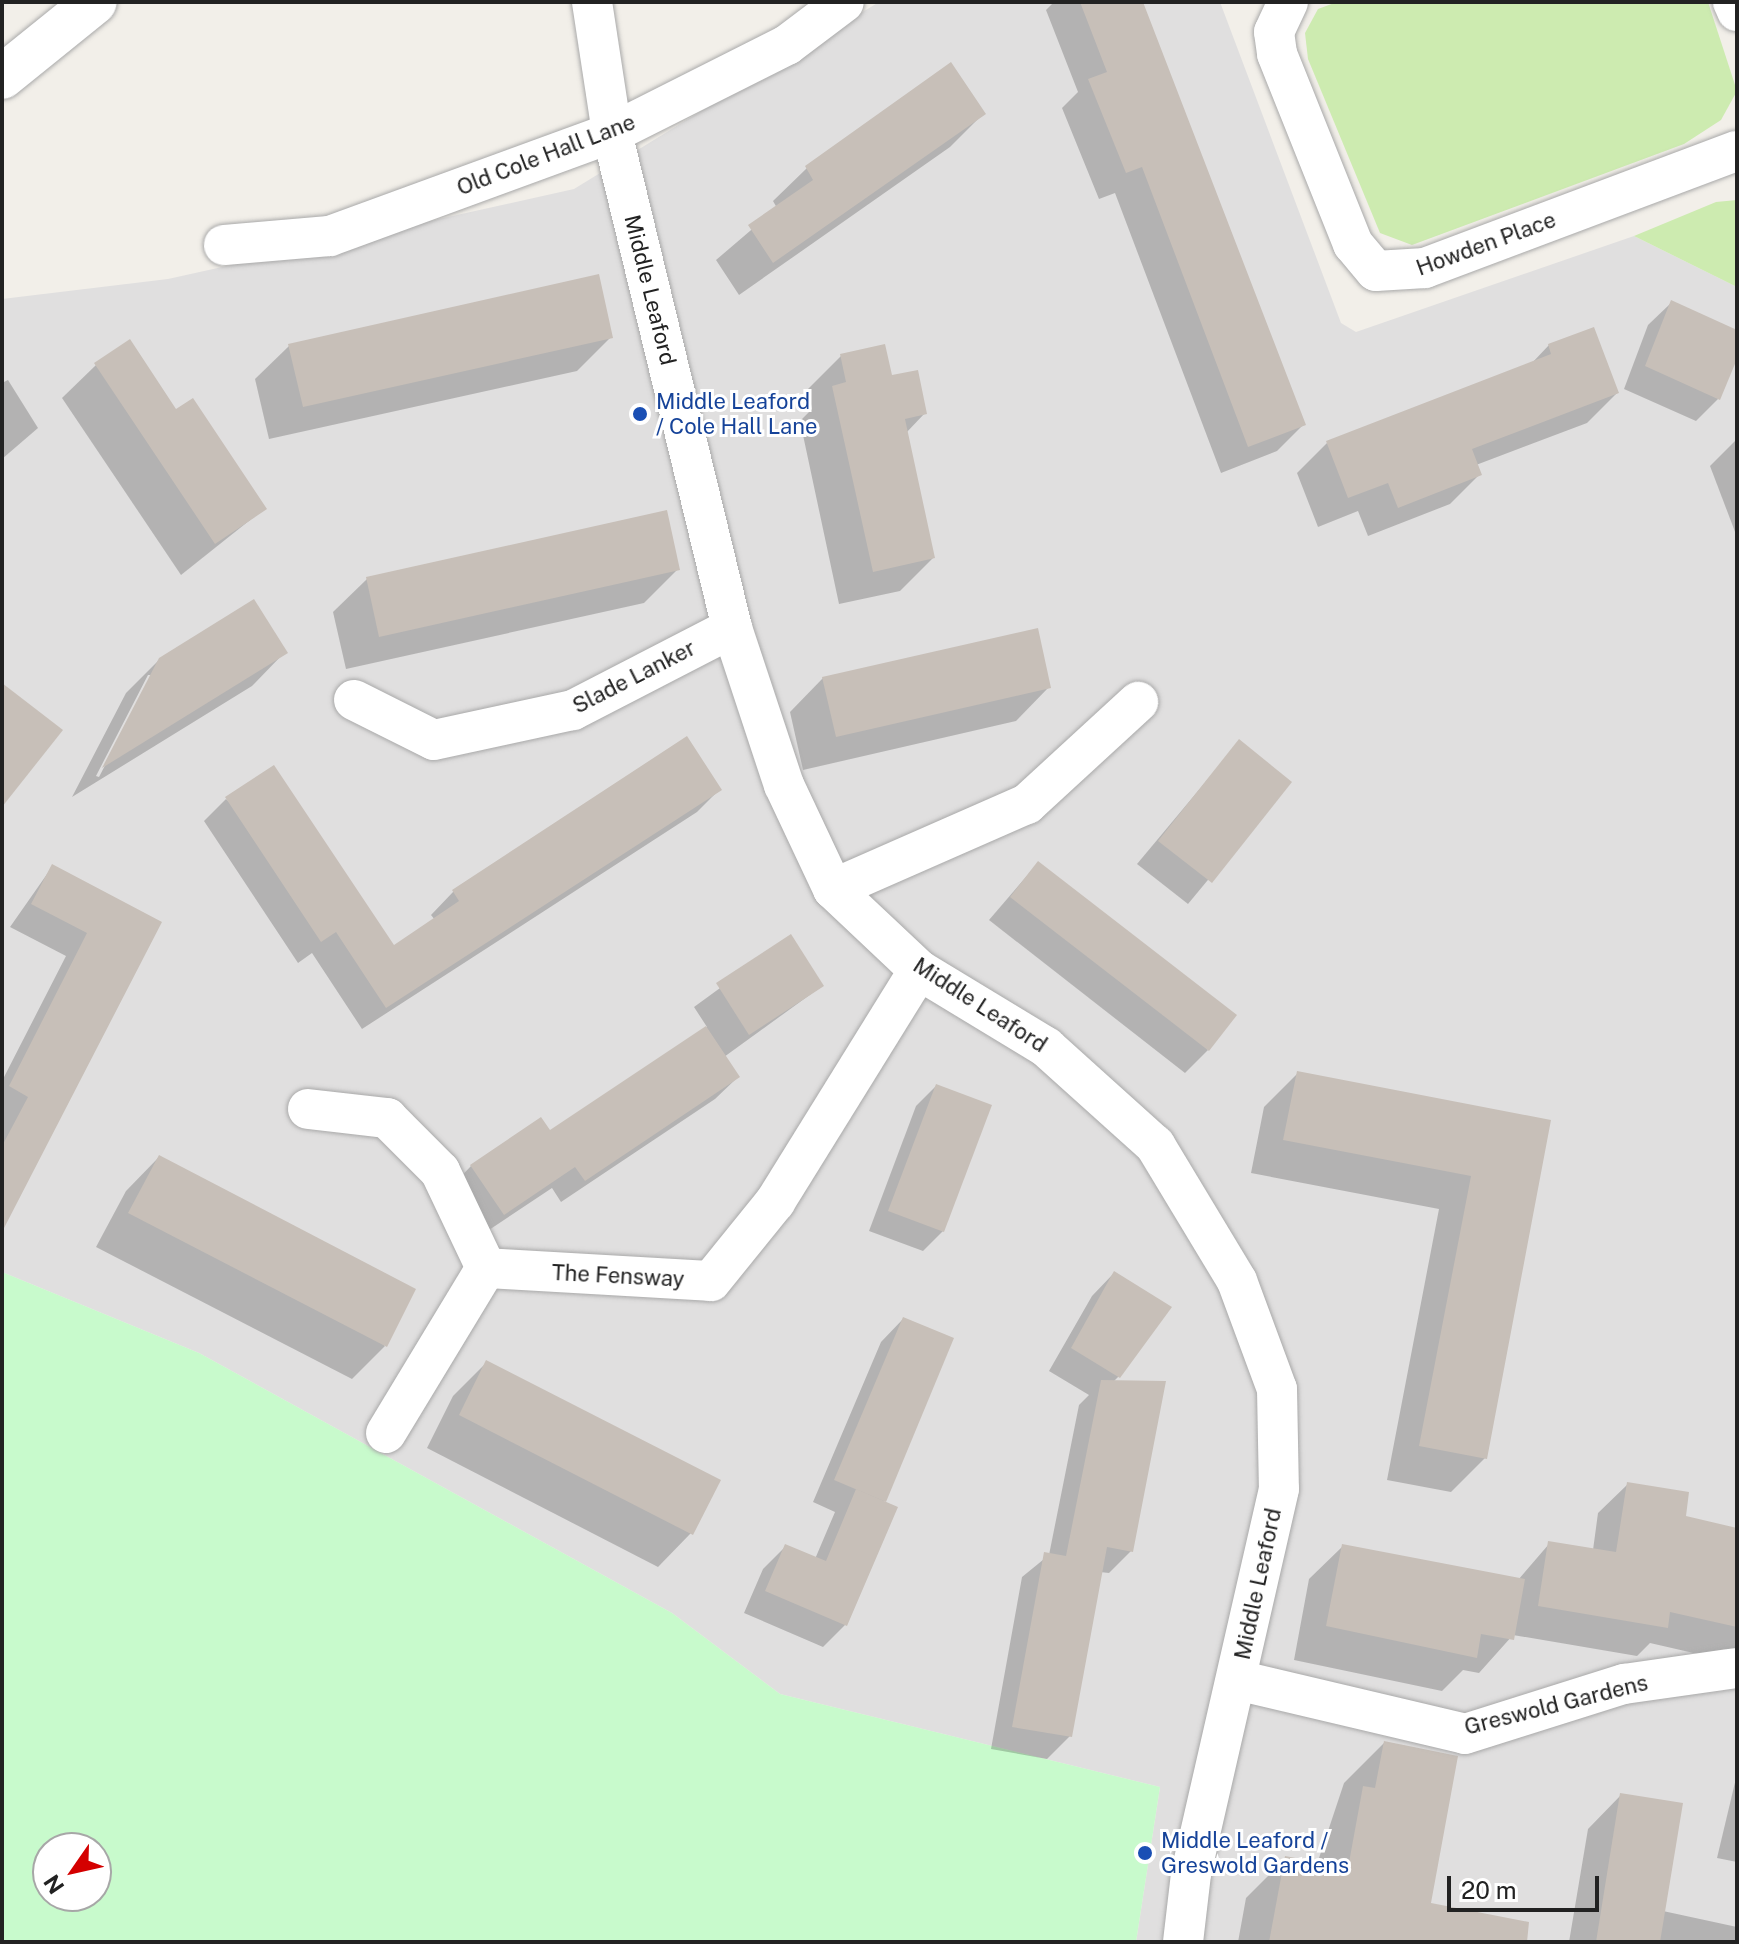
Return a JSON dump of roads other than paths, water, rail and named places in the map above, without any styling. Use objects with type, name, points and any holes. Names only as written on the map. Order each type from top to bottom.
[{"type":"street","points":[[2,77],[95,2]]},
{"type":"street","name":"Middle Leaford","points":[[592,2],[612,133],[732,628],[784,785],[833,889],[919,970],[1046,1047],[1155,1145],[1237,1281],[1277,1389],[1279,1489],[1183,1942]]},
{"type":"street","name":"Old Cole Hall Lane","points":[[224,245],[330,236],[612,133],[787,45],[844,2]]},
{"type":"street","name":"Howden Place","points":[[1288,2],[1274,32],[1277,54],[1353,244],[1376,271],[1425,268],[1737,151]]},
{"type":"street","points":[[1733,2],[1737,11]]},
{"type":"street","name":"Slade Lanker","points":[[354,700],[434,740],[573,710],[732,628]]},
{"type":"street","points":[[833,889],[1027,804],[1138,702]]},
{"type":"street","name":"The Fensway","points":[[486,1268],[711,1281],[775,1202],[919,970]]},
{"type":"street","points":[[308,1109],[387,1118],[440,1171],[486,1268],[386,1433]]},
{"type":"street","name":"Greswold Gardens","points":[[1237,1680],[1465,1734],[1624,1684],[1737,1668]]},
{"type":"place","name":"Middle Leaford / Cole Hall Lane","points":[[640,414]]},
{"type":"place","name":"Middle Leaford / Greswold Gardens","points":[[1145,1853]]}]
